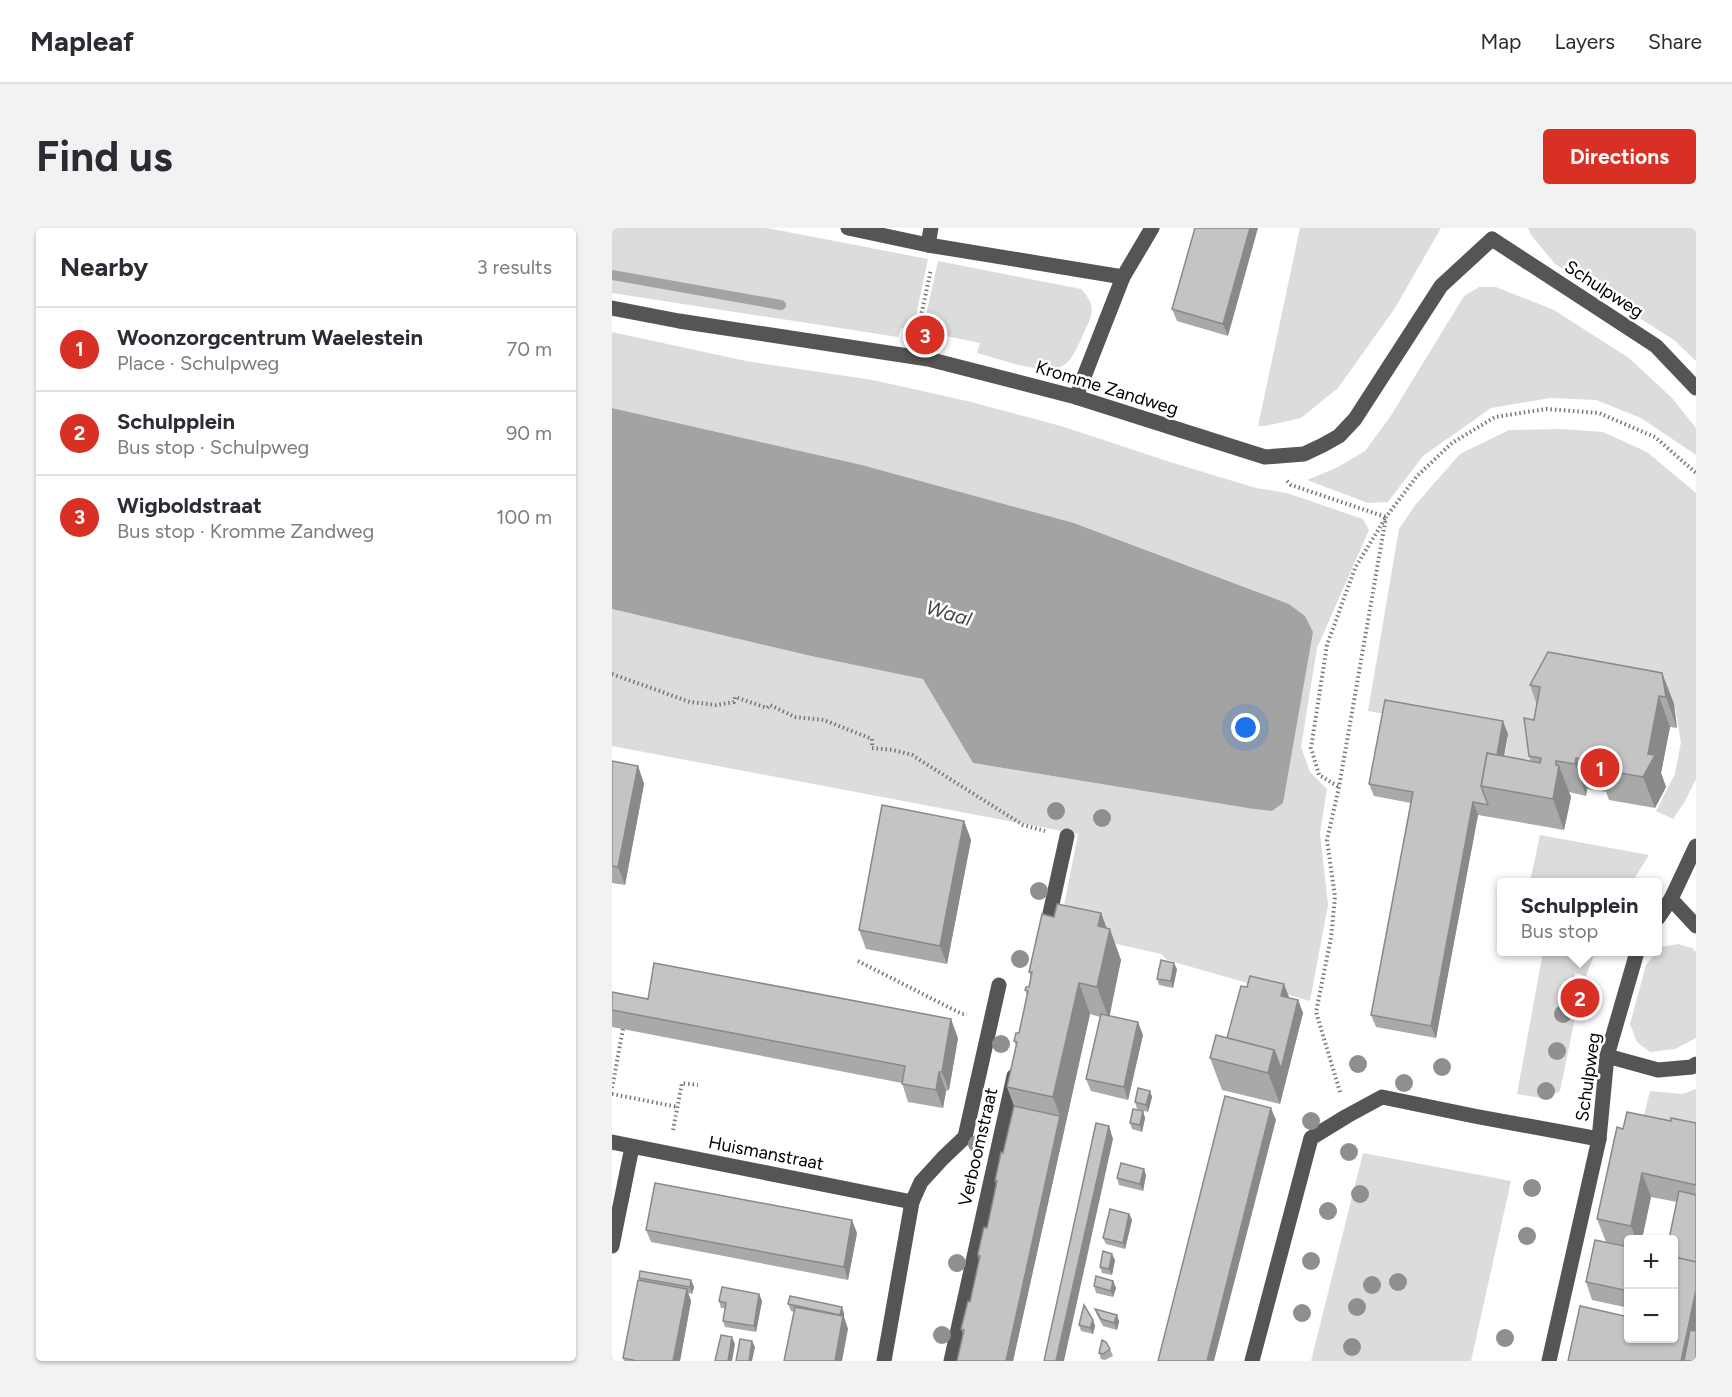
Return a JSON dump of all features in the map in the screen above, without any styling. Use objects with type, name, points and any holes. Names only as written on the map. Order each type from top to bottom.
[{"type":"street","points":[[848,228],[1123,277]]},
{"type":"street","points":[[928,244],[931,228]]},
{"type":"street","points":[[1076,397],[1123,277],[1152,228]]},
{"type":"street","name":"Schulpweg","points":[[1492,233],[1656,346],[1696,388]]},
{"type":"street","name":"Kromme Zandweg","points":[[612,308],[679,321],[913,356],[1076,397],[1265,458],[1304,454],[1339,436],[1355,419],[1441,286],[1492,233]]},
{"type":"street","points":[[1042,952],[1067,836]]},
{"type":"street","points":[[1662,912],[1671,899],[1696,846]]},
{"type":"street","points":[[1671,899],[1696,926]]},
{"type":"street","name":"Schulpweg","points":[[1549,1361],[1599,1139],[1607,1056],[1636,956]]},
{"type":"street","points":[[884,1361],[912,1202],[921,1182],[965,1137],[999,985]]},
{"type":"street","points":[[1607,1056],[1658,1070],[1692,1067],[1696,1064]]},
{"type":"street","name":"Verboomstraat","points":[[951,1361],[1016,1066]]},
{"type":"street","points":[[1252,1361],[1311,1138],[1382,1097],[1599,1139]]},
{"type":"street","name":"Huismanstraat","points":[[612,1142],[912,1202]]},
{"type":"street","points":[[612,1246],[632,1147]]},
{"type":"path","points":[[913,356],[932,260],[928,244]]},
{"type":"path","points":[[1339,787],[1318,775],[1311,748],[1327,645],[1355,568],[1386,517],[1417,476],[1452,443],[1495,417],[1546,409],[1599,413],[1655,437],[1696,473]]},
{"type":"path","points":[[1265,458],[1290,485],[1386,517]]},
{"type":"path","points":[[1347,1116],[1316,1012],[1331,938],[1335,897],[1327,840],[1339,787],[1386,517]]},
{"type":"path","points":[[612,674],[690,702],[716,705],[734,702],[735,697],[767,708],[771,705],[795,717],[824,720],[872,740],[872,748],[912,755],[1023,825],[1067,836]]},
{"type":"path","points":[[858,961],[962,1014],[992,1018]]},
{"type":"path","points":[[612,1088],[623,1029]]},
{"type":"path","points":[[669,1154],[682,1083],[698,1085]]},
{"type":"path","points":[[612,1094],[678,1107]]},
{"type":"shaded area","points":[[612,228],[767,228],[928,259],[913,330],[901,328],[898,337],[612,293]]},
{"type":"shaded area","points":[[1300,228],[1441,228],[1395,308],[1338,388],[1301,418],[1258,426]]},
{"type":"shaded area","points":[[1528,228],[1696,228],[1696,361],[1674,340],[1555,264],[1531,235]]},
{"type":"shaded area","points":[[938,261],[1081,289],[1092,306],[1092,311],[1078,346],[1067,363],[1048,369],[1023,366],[977,353],[980,343],[942,335],[945,323],[925,320]]},
{"type":"shaded area","points":[[1479,287],[1496,287],[1554,310],[1629,358],[1672,398],[1696,428],[1696,455],[1641,418],[1596,400],[1550,398],[1491,408],[1423,456],[1388,502],[1368,503],[1307,480],[1336,468],[1365,451],[1390,417],[1464,296]]},
{"type":"shaded area","points":[[612,332],[746,361],[873,380],[967,401],[1061,426],[1256,488],[1287,493],[1363,519],[1369,530],[1317,648],[1301,747],[1310,772],[1327,789],[1320,833],[1328,905],[1310,1001],[1167,960],[1161,954],[1059,931],[1078,834],[612,746],[612,609],[811,656],[924,679],[973,763],[1247,808],[1305,616],[1289,604],[1074,523],[862,465],[612,408]]},
{"type":"shaded area","points":[[1561,429],[1603,432],[1647,452],[1696,493],[1696,779],[1673,819],[1656,811],[1675,774],[1681,742],[1675,706],[1561,684],[1535,758],[1500,784],[1508,737],[1368,711],[1399,529],[1416,504],[1460,454],[1509,430]]},
{"type":"shaded area","points":[[1540,835],[1649,855],[1635,878],[1531,878]]},
{"type":"shaded area","points":[[1678,944],[1692,948],[1696,952],[1696,1038],[1675,1049],[1650,1052],[1637,1042],[1630,1024],[1646,965],[1654,956],[1662,956],[1662,947]]},
{"type":"shaded area","points":[[1542,956],[1594,956],[1586,976],[1575,973],[1565,1010],[1576,1013],[1560,1091],[1547,1099],[1517,1094]]},
{"type":"shaded area","points":[[1696,1089],[1696,1143],[1640,1131],[1650,1091],[1682,1094]]},
{"type":"shaded area","points":[[1363,1153],[1511,1181],[1471,1361],[1311,1361]]},
{"type":"water","name":"Waal","points":[[612,408],[862,465],[1074,523],[1289,604],[1305,616],[1313,632],[1283,803],[1272,811],[1247,808],[973,763],[923,679],[811,656],[612,609]]},
{"type":"building","points":[[1195,228],[1250,228],[1223,324],[1172,309]]},
{"type":"building","points":[[1548,652],[1662,673],[1666,697],[1659,696],[1648,754],[1655,755],[1643,777],[1597,769],[1598,761],[1576,758],[1575,764],[1556,761],[1556,765],[1559,766],[1553,799],[1481,786],[1487,753],[1540,763],[1541,758],[1529,756],[1524,718],[1534,720],[1540,687],[1530,685]]},
{"type":"building","points":[[1385,700],[1503,721],[1497,755],[1487,753],[1481,786],[1488,805],[1473,802],[1431,1026],[1371,1015],[1413,792],[1369,784]]},
{"type":"building","points":[[612,761],[638,766],[618,867],[612,866]]},
{"type":"building","points":[[882,805],[964,821],[940,946],[859,930]]},
{"type":"building","points":[[1057,904],[1101,913],[1098,926],[1110,929],[1097,987],[1079,983],[1053,1097],[1007,1087],[1017,1042],[1014,1041],[1016,1033],[1019,1033],[1028,991],[1025,990],[1029,987],[1032,972],[1029,972],[1042,914],[1054,917]]},
{"type":"building","points":[[1161,960],[1174,963],[1171,981],[1157,979]]},
{"type":"building","points":[[654,963],[951,1019],[942,1072],[939,1072],[936,1090],[902,1084],[905,1066],[612,1010],[612,992],[648,999]]},
{"type":"building","points":[[1250,976],[1284,984],[1281,996],[1298,1000],[1281,1069],[1274,1050],[1227,1038],[1241,986],[1247,987]]},
{"type":"building","points":[[1101,1014],[1138,1022],[1124,1087],[1086,1079]]},
{"type":"building","points":[[1216,1035],[1274,1050],[1268,1073],[1210,1058]]},
{"type":"building","points":[[1138,1088],[1150,1091],[1146,1105],[1135,1102]]},
{"type":"building","points":[[1225,1096],[1271,1108],[1207,1361],[1158,1361]]},
{"type":"building","points":[[1014,1106],[1060,1116],[1006,1361],[957,1361],[964,1330],[961,1329],[968,1301],[970,1302],[980,1256],[978,1253],[984,1227],[987,1228],[1001,1152],[1003,1153]]},
{"type":"building","points":[[1133,1109],[1143,1111],[1140,1125],[1130,1123]]},
{"type":"building","points":[[1627,1112],[1671,1121],[1671,1118],[1696,1123],[1696,1185],[1642,1173],[1631,1226],[1597,1219],[1617,1127],[1623,1129]]},
{"type":"building","points":[[1096,1123],[1109,1126],[1056,1361],[1044,1361]]},
{"type":"building","points":[[1121,1163],[1144,1169],[1140,1184],[1117,1178]]},
{"type":"building","points":[[655,1183],[852,1220],[844,1267],[646,1230]]},
{"type":"building","points":[[1679,1191],[1696,1195],[1696,1262],[1678,1258],[1678,1235],[1670,1235]]},
{"type":"building","points":[[1110,1209],[1129,1214],[1123,1243],[1103,1238]]},
{"type":"building","points":[[1595,1240],[1624,1246],[1624,1290],[1586,1282]]},
{"type":"building","points":[[1103,1251],[1112,1254],[1109,1269],[1100,1267]]},
{"type":"building","points":[[1678,1258],[1696,1262],[1696,1290],[1681,1361],[1568,1361],[1580,1306],[1624,1316],[1624,1343],[1678,1343]]},
{"type":"building","points":[[640,1271],[691,1280],[690,1287],[639,1278]]},
{"type":"building","points":[[1096,1276],[1113,1281],[1111,1291],[1094,1286]]},
{"type":"building","points":[[638,1280],[687,1289],[673,1361],[637,1361],[623,1358]]},
{"type":"building","points":[[722,1287],[759,1294],[754,1326],[723,1321],[726,1303],[719,1301]]},
{"type":"building","points":[[790,1296],[842,1307],[840,1315],[788,1304]]},
{"type":"building","points":[[1084,1305],[1093,1320],[1090,1328],[1079,1325]]},
{"type":"building","points":[[795,1307],[843,1316],[835,1361],[784,1361]]},
{"type":"building","points":[[1095,1309],[1117,1315],[1114,1323],[1101,1319]]},
{"type":"building","points":[[1690,1330],[1696,1331],[1696,1361],[1684,1361]]},
{"type":"building","points":[[721,1335],[732,1337],[728,1361],[715,1361]]},
{"type":"building","points":[[740,1339],[752,1341],[749,1361],[736,1361]]},
{"type":"building","points":[[1102,1340],[1110,1349],[1103,1354],[1099,1353]]},
{"type":"waterway","points":[[612,275],[781,305]]},
{"type":"place","name":"Wigboldstraat","points":[[925,335]]},
{"type":"place","name":"Woonzorgcentrum Waelestein","points":[[1600,768]]},
{"type":"place","name":"Schulpplein","points":[[1580,998]]}]
